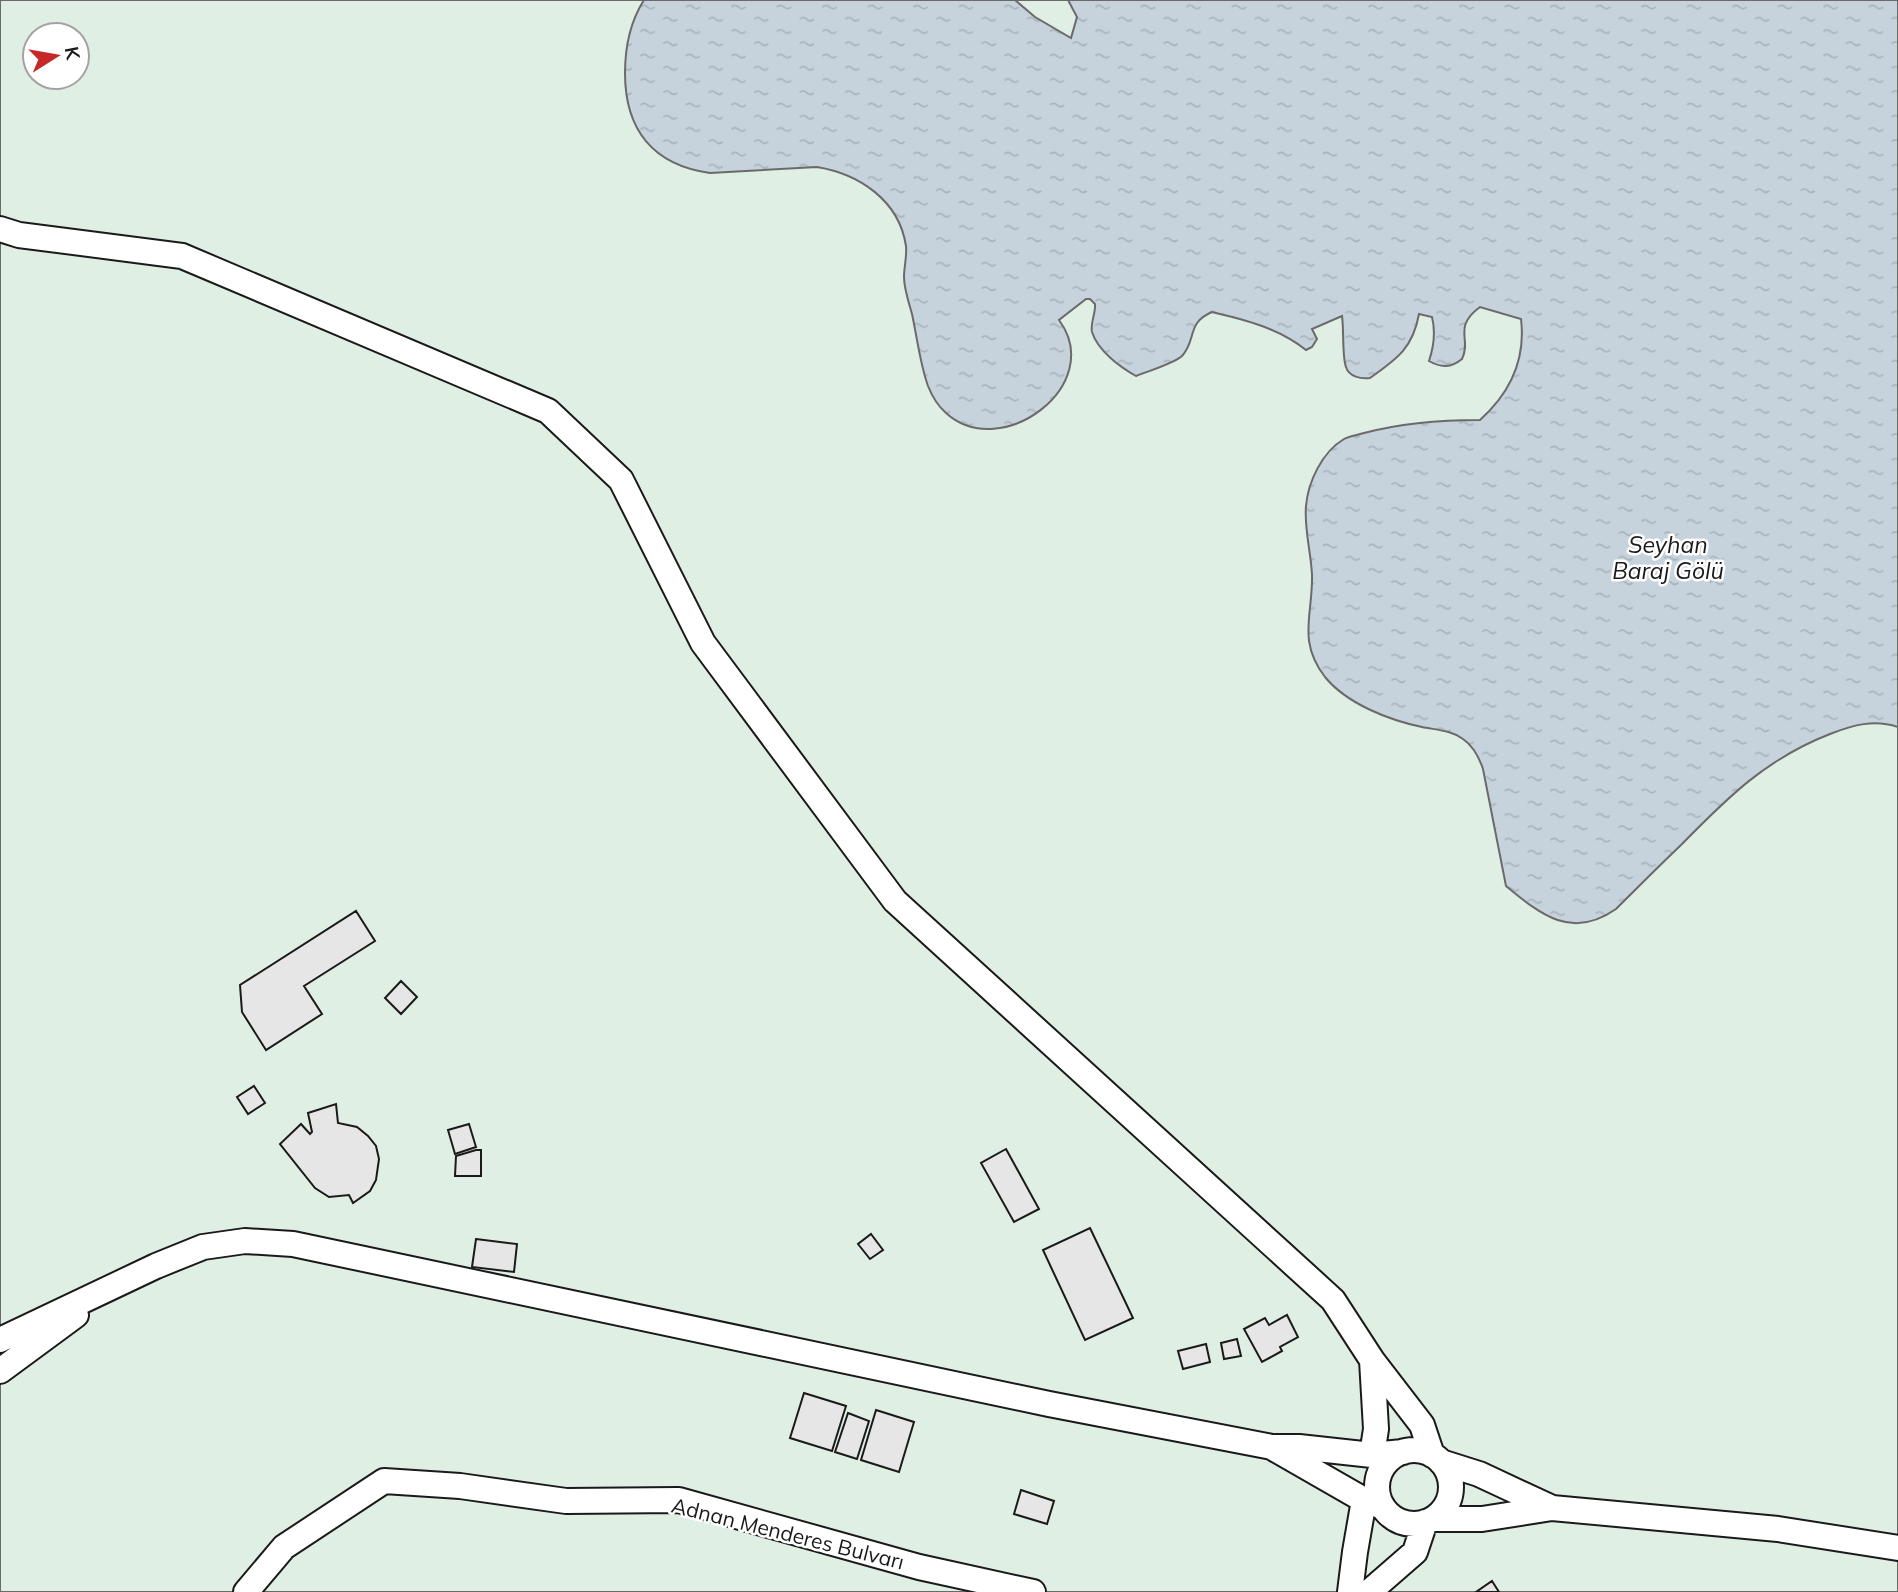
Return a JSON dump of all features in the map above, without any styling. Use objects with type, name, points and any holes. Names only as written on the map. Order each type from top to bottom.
[{"type":"main road","points":[[0,229],[19,235],[181,256],[548,411],[621,480],[703,643],[895,901],[1333,1300],[1372,1360],[1422,1425],[1436,1458],[1448,1473],[1451,1486],[1449,1499],[1443,1510],[1429,1521],[1415,1552],[1369,1592]]},
{"type":"main road","points":[[0,1340],[156,1266],[203,1247],[246,1241],[293,1244],[1036,1401],[1272,1447],[1299,1447],[1372,1455],[1423,1451],[1552,1508]]},
{"type":"main road","points":[[0,1371],[110,1289]]},
{"type":"main road","points":[[1372,1360],[1376,1429],[1372,1455]]},
{"type":"main road","points":[[1272,1447],[1373,1503],[1401,1522],[1413,1524],[1482,1519],[1552,1508],[1778,1529],[1898,1548]]},
{"type":"main road","points":[[1350,1592],[1354,1552],[1378,1494],[1382,1469],[1391,1459],[1403,1452]]},
{"type":"main road","name":"Adnan Menderes Bulvarı","points":[[246,1592],[284,1547],[384,1481],[460,1486],[566,1501],[679,1500],[919,1567],[1033,1592]]},
{"type":"green space","points":[[0,0],[1898,0],[1898,1592],[0,1592]]},
{"type":"water","name":"Seyhan Baraj Gölü","points":[[644,0],[1015,0],[1035,17],[1071,38],[1077,17],[1068,0],[1898,0],[1898,727],[1872,723],[1847,728],[1807,744],[1767,767],[1715,811],[1616,909],[1600,918],[1585,923],[1571,923],[1545,914],[1506,886],[1483,769],[1470,745],[1454,734],[1383,715],[1345,695],[1334,687],[1316,664],[1311,652],[1308,628],[1312,575],[1306,506],[1313,478],[1323,460],[1336,445],[1351,436],[1421,423],[1480,420],[1500,399],[1514,375],[1521,348],[1521,319],[1480,307],[1467,321],[1462,359],[1442,366],[1429,361],[1434,339],[1432,317],[1419,314],[1413,336],[1402,352],[1370,378],[1359,378],[1346,367],[1342,316],[1312,329],[1317,339],[1312,347],[1306,350],[1273,330],[1212,312],[1198,321],[1182,356],[1167,365],[1136,376],[1099,346],[1092,332],[1095,304],[1086,299],[1059,320],[1070,345],[1069,369],[1059,391],[1041,410],[1019,423],[994,429],[969,426],[946,413],[928,386],[905,286],[906,246],[902,230],[895,215],[875,192],[848,176],[817,167],[710,173],[690,169],[658,153],[646,141],[630,112],[625,73],[629,35]]},
{"type":"building","points":[[356,911],[375,941],[304,986],[322,1014],[266,1050],[242,1012],[240,985]]},
{"type":"building","points":[[401,981],[417,997],[401,1014],[385,998]]},
{"type":"building","points":[[254,1086],[265,1103],[248,1114],[237,1097]]},
{"type":"building","points":[[336,1104],[338,1123],[357,1127],[368,1136],[376,1146],[379,1159],[376,1180],[370,1191],[353,1203],[349,1195],[329,1197],[315,1188],[280,1144],[301,1124],[310,1134],[312,1132],[308,1113]]},
{"type":"building","points":[[469,1124],[476,1147],[455,1154],[448,1130]]},
{"type":"building","points":[[1006,1149],[1039,1209],[1014,1222],[981,1163]]},
{"type":"building","points":[[481,1150],[481,1176],[455,1176],[456,1156]]},
{"type":"building","points":[[1090,1228],[1133,1318],[1085,1340],[1043,1250]]},
{"type":"building","points":[[871,1234],[883,1250],[870,1259],[858,1244]]},
{"type":"building","points":[[476,1239],[517,1244],[514,1272],[472,1267]]},
{"type":"building","points":[[1287,1315],[1298,1337],[1280,1347],[1282,1351],[1262,1362],[1244,1329],[1265,1318],[1269,1325]]},
{"type":"building","points":[[1237,1339],[1241,1356],[1224,1359],[1221,1343]]},
{"type":"building","points":[[1206,1344],[1210,1362],[1183,1369],[1178,1351]]},
{"type":"building","points":[[804,1393],[846,1406],[832,1451],[790,1438]]},
{"type":"building","points":[[876,1410],[914,1422],[899,1472],[861,1460]]},
{"type":"building","points":[[848,1413],[869,1421],[857,1459],[835,1452]]},
{"type":"building","points":[[1021,1490],[1054,1501],[1047,1524],[1014,1514]]},
{"type":"building","points":[[1492,1581],[1499,1592],[1476,1592]]}]
